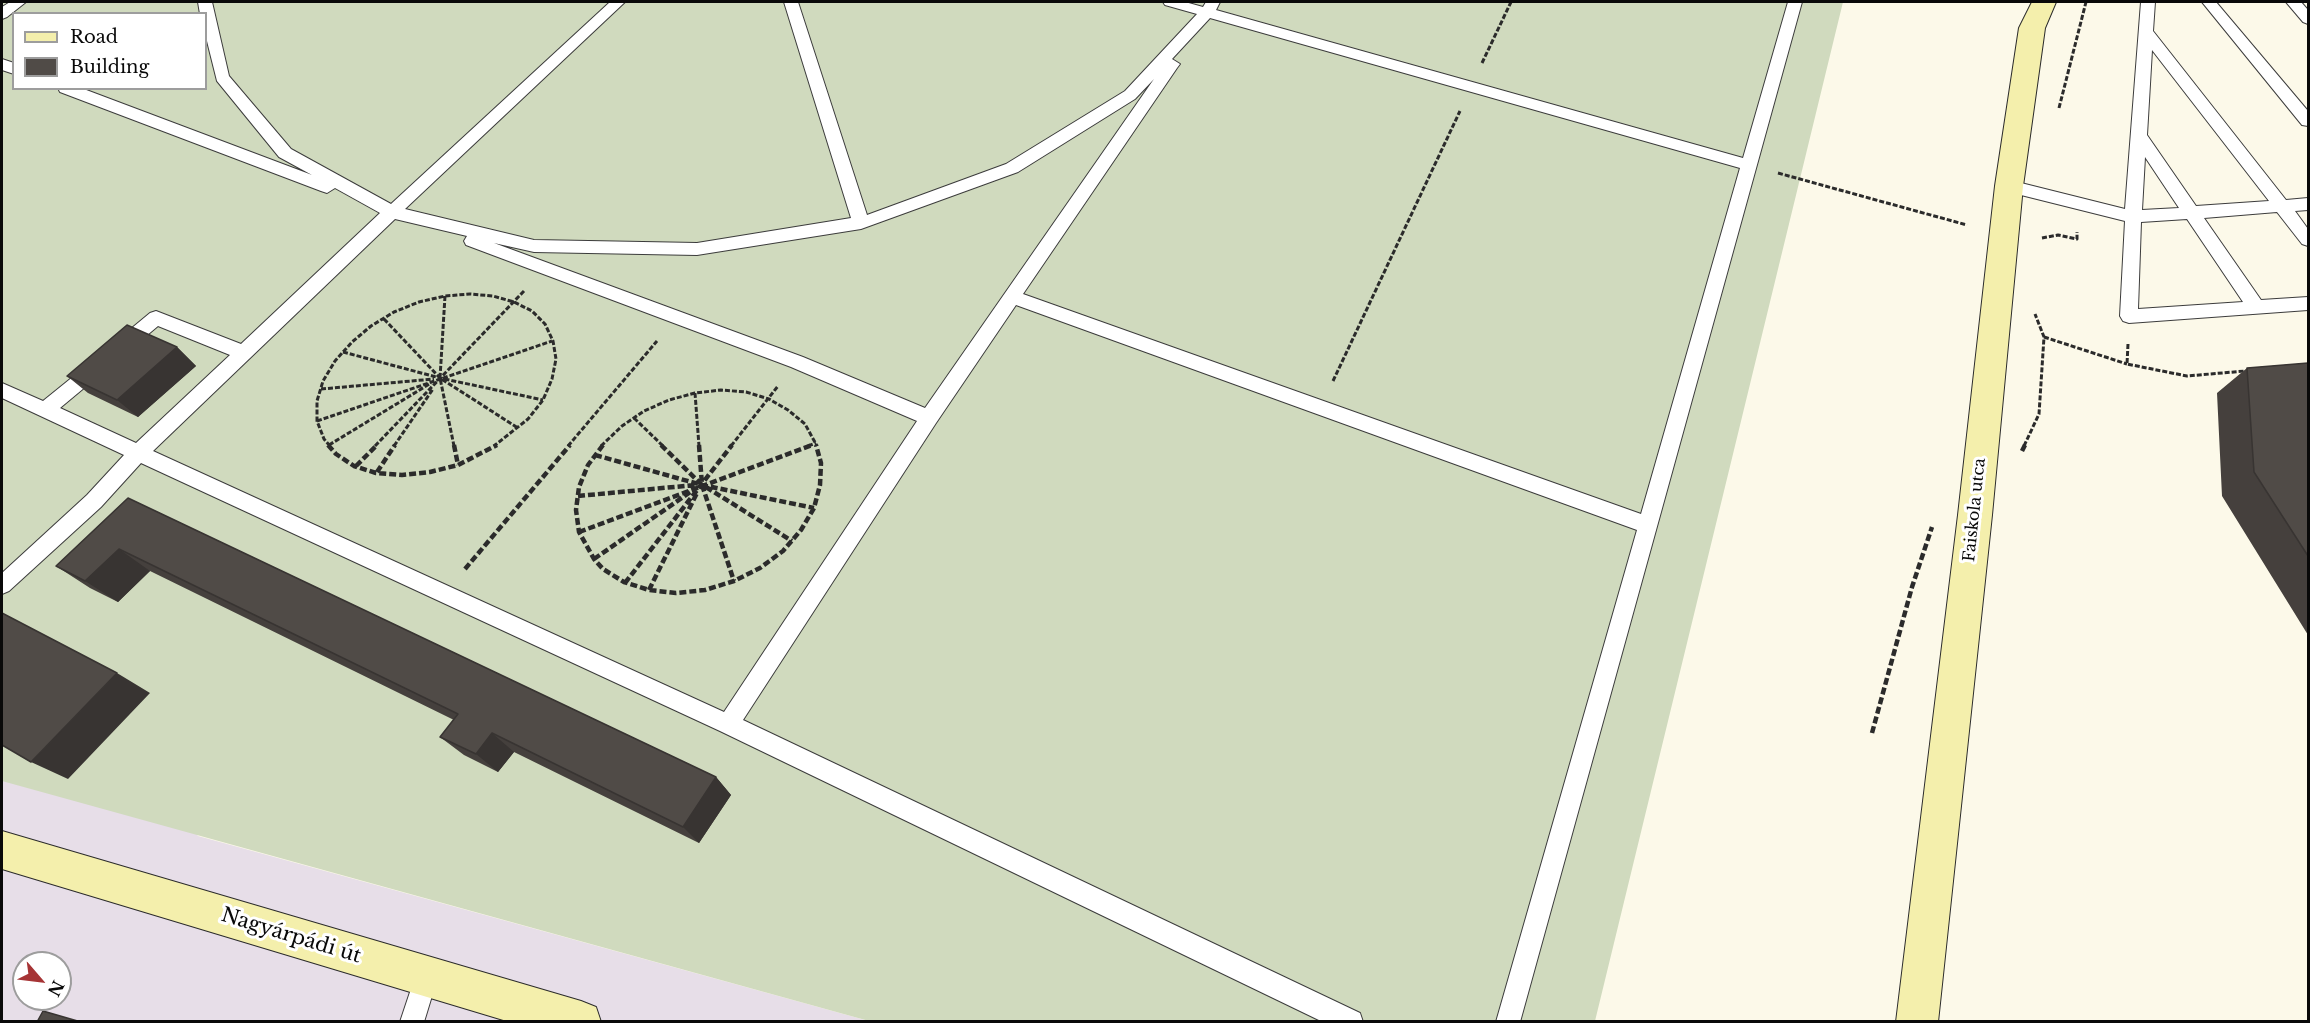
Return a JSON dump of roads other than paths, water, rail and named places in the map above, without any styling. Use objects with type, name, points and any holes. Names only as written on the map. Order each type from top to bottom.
[{"type":"street","name":"Faiskola utca","points":[[1917,1022],[1975,515],[2009,186],[2032,28],[2044,2]]},
{"type":"street","name":"Nagyárpádi út","points":[[2,850],[580,1022]]},
{"type":"lane","points":[[2,14],[19,2]]},
{"type":"lane","points":[[205,2],[222,77],[285,153],[392,212],[534,246],[697,249],[861,223],[1012,168],[1130,95],[1212,5]]},
{"type":"lane","points":[[2,585],[94,501],[138,453],[392,212],[618,2]]},
{"type":"lane","points":[[791,2],[861,223]]},
{"type":"lane","points":[[1170,2],[1212,5],[1471,87],[1748,165]]},
{"type":"lane","points":[[1508,1022],[1795,2]]},
{"type":"lane","points":[[2148,2],[2133,217],[2129,316],[2308,304]]},
{"type":"lane","points":[[2209,2],[2308,121]]},
{"type":"lane","points":[[2293,2],[2308,19]]},
{"type":"lane","points":[[728,724],[929,418],[1212,5]]},
{"type":"lane","points":[[2145,30],[2308,240]]},
{"type":"lane","points":[[70,90],[797,362],[929,418]]},
{"type":"lane","points":[[2139,136],[2256,307]]},
{"type":"lane","points":[[2009,186],[2133,217],[2308,204]]},
{"type":"lane","points":[[1012,297],[1647,525]]},
{"type":"lane","points":[[45,411],[156,318],[244,353]]},
{"type":"lane","points":[[2,390],[728,724],[1351,1022]]},
{"type":"lane","points":[[412,1022],[426,976]]}]
